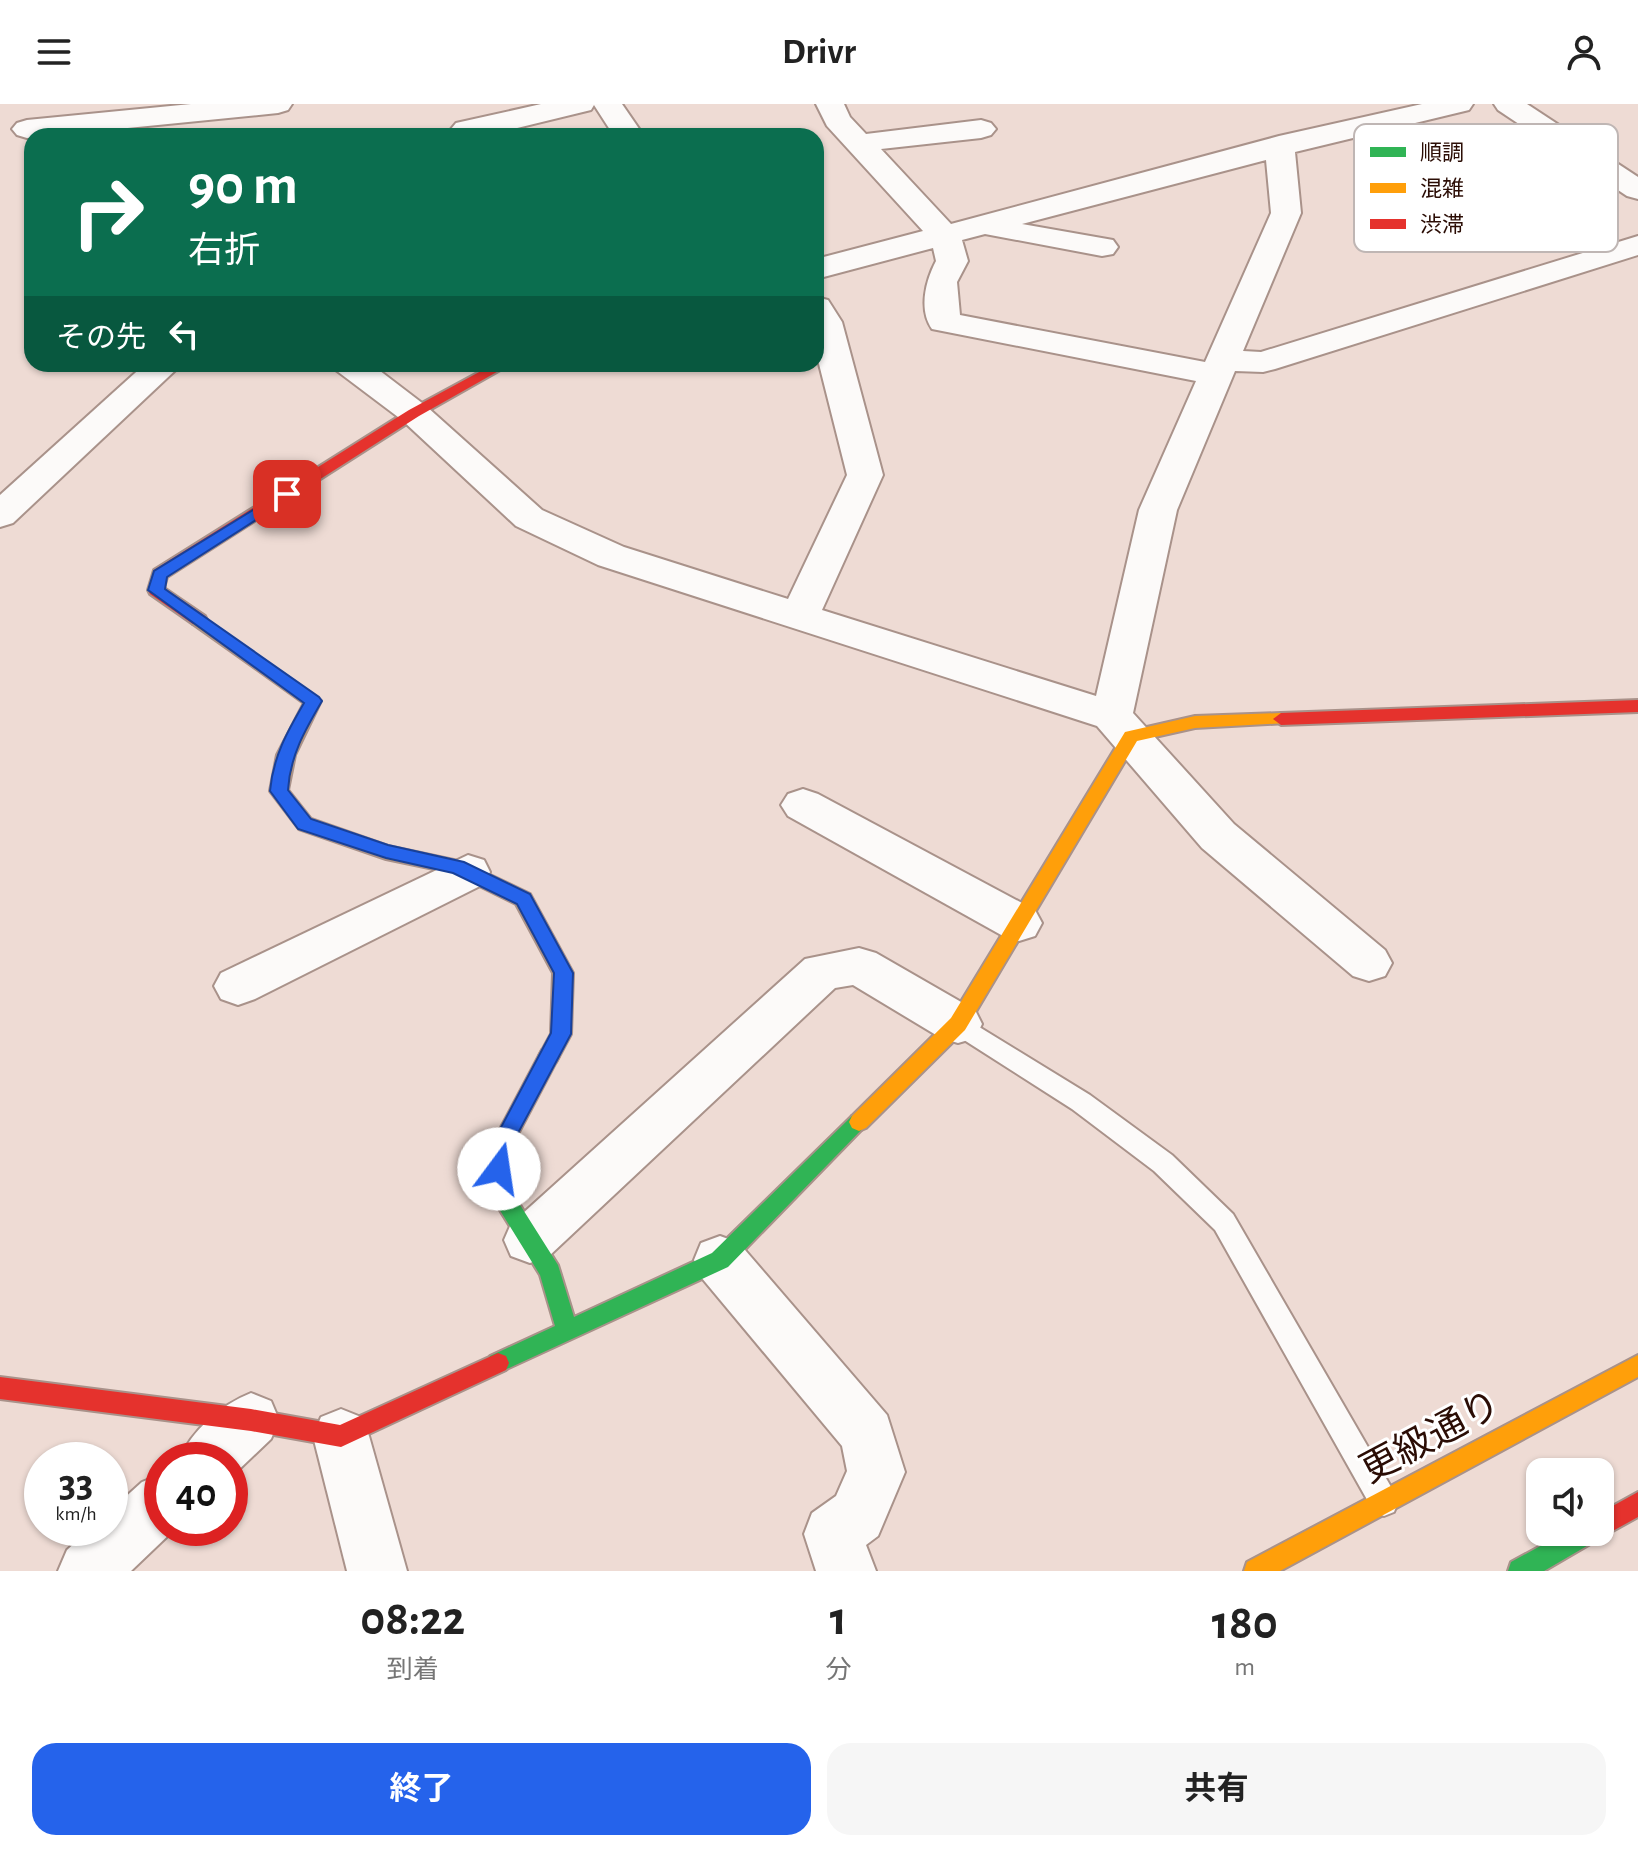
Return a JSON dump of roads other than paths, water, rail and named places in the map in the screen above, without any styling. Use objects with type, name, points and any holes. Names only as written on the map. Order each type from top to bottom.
[{"type":"street","points":[[74,128],[278,104]]},
{"type":"street","points":[[471,128],[581,104]]},
{"type":"street","points":[[608,104],[624,128]]},
{"type":"street","points":[[830,104],[837,120],[945,236],[952,261],[941,282],[944,322],[1221,367],[1263,362],[1616,252]]},
{"type":"street","points":[[1371,124],[1459,104]]},
{"type":"street","points":[[1508,104],[1538,124]]},
{"type":"street","points":[[0,114],[24,129]]},
{"type":"street","points":[[824,265],[983,227],[1279,145],[1354,128]]},
{"type":"street","points":[[861,143],[981,129]]},
{"type":"street","points":[[0,1388],[251,1420],[341,1436],[720,1260],[958,1024],[1019,923],[1122,726],[1158,510],[1286,213],[1279,145]]},
{"type":"street","points":[[1618,177],[1638,190]]},
{"type":"street","points":[[983,227],[1102,247]]},
{"type":"street","points":[[1618,251],[1638,245]]},
{"type":"street","points":[[799,616],[865,475],[824,320]]},
{"type":"street","points":[[0,515],[156,372]]},
{"type":"street","points":[[360,372],[414,413],[529,518],[611,556],[799,616],[1122,726],[1638,706]]},
{"type":"street","points":[[489,372],[414,413],[160,574],[156,590],[313,701],[291,739],[280,769],[279,791],[305,824],[386,852],[468,872],[523,899],[563,973],[561,1034],[500,1148],[499,1191],[550,1272],[568,1332]]},
{"type":"street","points":[[1122,726],[1218,836],[1369,963]]},
{"type":"street","points":[[803,805],[1019,923]]},
{"type":"street","points":[[238,986],[468,872]]},
{"type":"street","points":[[530,1240],[822,972],[859,966],[958,1024]]},
{"type":"street","points":[[720,1260],[867,1434],[876,1472],[857,1516],[833,1534],[846,1571]]},
{"type":"street","name":"更級通り","points":[[1256,1571],[1638,1365]]},
{"type":"street","points":[[227,1442],[251,1420]]},
{"type":"street","points":[[341,1436],[377,1571]]},
{"type":"street","points":[[1614,1518],[1638,1504]]},
{"type":"street","points":[[88,1571],[144,1519]]},
{"type":"street","points":[[1520,1571],[1564,1546]]},
{"type":"lane","points":[[958,1024],[1093,1111],[1163,1163],[1224,1222],[1384,1502]]}]
